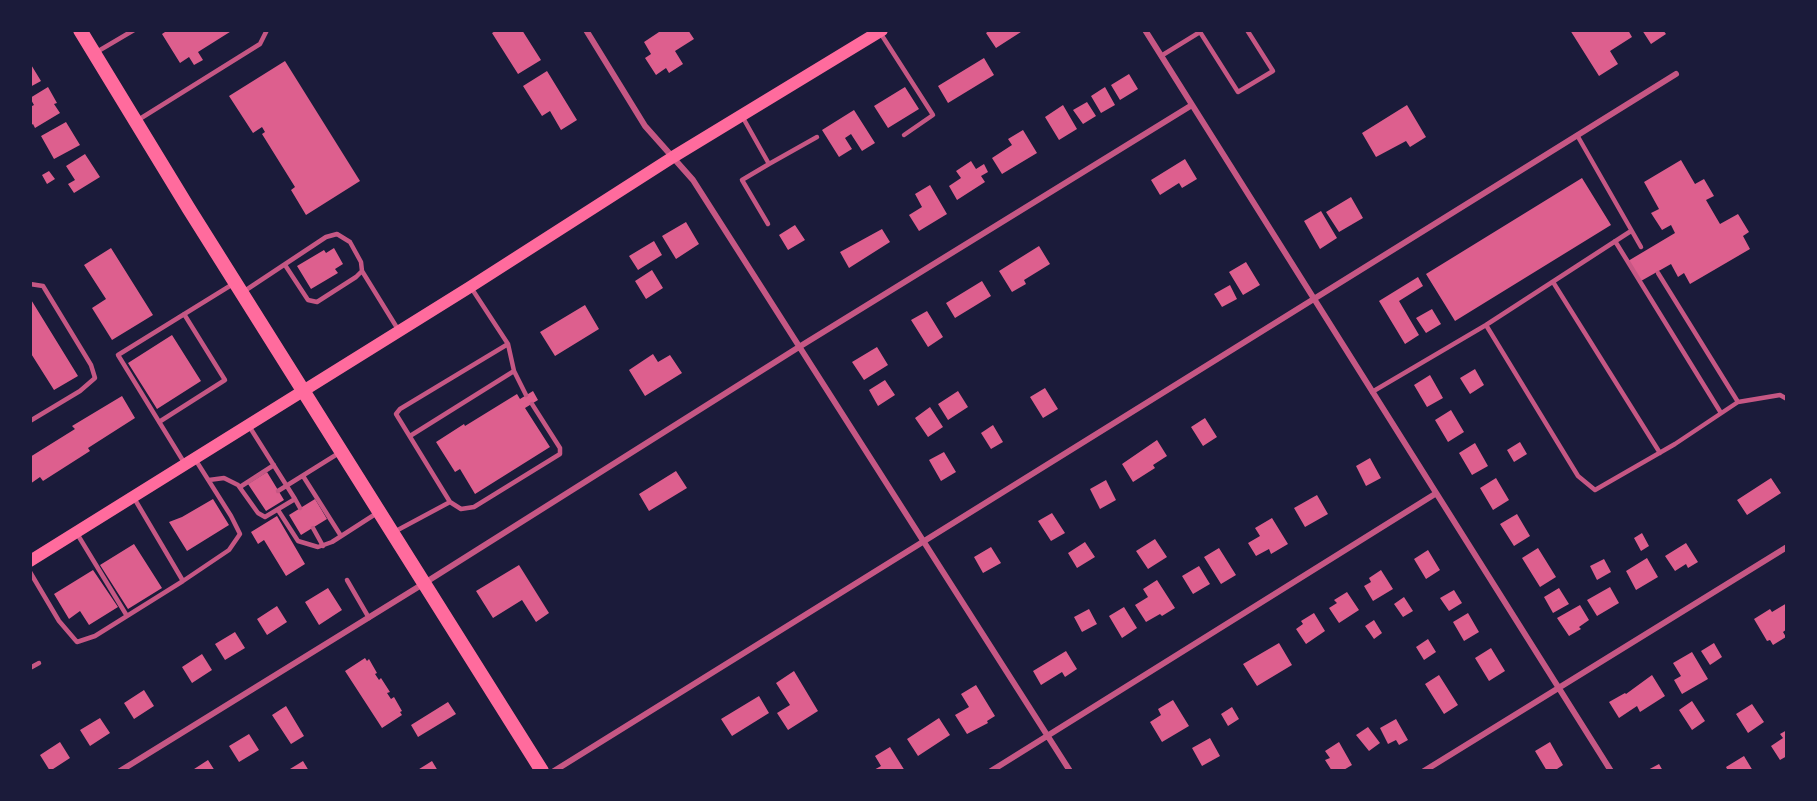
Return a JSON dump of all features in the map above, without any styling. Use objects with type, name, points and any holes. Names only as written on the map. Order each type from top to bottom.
[{"type":"main road","points":[[80,30],[238,288],[542,771]]},
{"type":"main road","points":[[30,561],[880,31]]},
{"type":"street","points":[[586,30],[645,126],[693,180],[1070,771]]},
{"type":"street","points":[[1145,30],[1611,771]]},
{"type":"street","points":[[554,771],[1312,298],[1676,74]]},
{"type":"street","points":[[120,771],[369,618],[799,347],[1192,105]]},
{"type":"street","points":[[991,771],[1436,494]]},
{"type":"street","points":[[1424,771],[1787,547]]},
{"type":"lane","points":[[94,54],[135,30]]},
{"type":"lane","points":[[136,121],[260,44],[267,30]]},
{"type":"lane","points":[[1161,56],[1200,31],[1238,92],[1273,71],[1247,30]]},
{"type":"lane","points":[[880,31],[933,115],[904,135]]},
{"type":"lane","points":[[742,116],[769,164]]},
{"type":"lane","points":[[1576,135],[1641,247]]},
{"type":"lane","points":[[768,224],[742,180],[817,137]]},
{"type":"lane","points":[[1372,392],[1486,325],[1631,231]]},
{"type":"lane","points":[[30,572],[59,621],[77,642],[95,636],[183,581],[229,550],[240,534],[208,480],[159,422],[118,354],[184,314],[285,265],[326,237],[337,234],[350,242],[361,262],[362,271],[399,331]]},
{"type":"lane","points":[[1615,241],[1721,413]]},
{"type":"lane","points":[[285,265],[308,300],[317,302],[362,271]]},
{"type":"lane","points":[[1658,273],[1738,402]]},
{"type":"lane","points":[[1553,282],[1660,453]]},
{"type":"lane","points":[[30,284],[43,286],[91,365],[95,378],[80,391],[30,422]]},
{"type":"lane","points":[[470,287],[508,344],[514,371],[526,395]]},
{"type":"lane","points":[[159,422],[225,380],[184,314]]},
{"type":"lane","points":[[1486,325],[1578,476],[1595,490],[1660,453],[1738,402],[1780,395],[1787,399]]},
{"type":"lane","points":[[508,344],[400,408],[396,414],[450,502],[461,509],[474,507],[560,454],[560,448],[532,404]]},
{"type":"lane","points":[[410,436],[514,371]]},
{"type":"lane","points":[[248,425],[300,508]]},
{"type":"lane","points":[[278,491],[342,452]]},
{"type":"lane","points":[[240,487],[274,465]]},
{"type":"lane","points":[[303,476],[340,536]]},
{"type":"lane","points":[[208,480],[224,478],[240,487],[261,516],[265,517],[295,499]]},
{"type":"lane","points":[[133,497],[183,581]]},
{"type":"lane","points":[[253,506],[260,502]]},
{"type":"lane","points":[[392,534],[450,502]]},
{"type":"lane","points":[[278,510],[298,541],[318,547],[340,536],[378,511]]},
{"type":"lane","points":[[313,528],[323,546]]},
{"type":"lane","points":[[76,532],[129,615]]},
{"type":"lane","points":[[346,580],[369,618]]},
{"type":"lane","points":[[30,668],[39,663]]},
{"type":"building","points":[[168,30],[233,30],[198,52],[203,60],[194,65],[189,57],[180,63],[162,34]]},
{"type":"building","points":[[497,30],[522,30],[541,60],[518,74],[492,33]]},
{"type":"building","points":[[662,30],[674,32],[688,30],[694,39],[675,51],[683,64],[669,73],[666,68],[656,75],[645,58],[651,54],[644,42]]},
{"type":"building","points":[[990,30],[1024,30],[996,48],[986,33]]},
{"type":"building","points":[[1570,30],[1628,30],[1632,37],[1610,51],[1618,64],[1599,76]]},
{"type":"building","points":[[1642,30],[1663,30],[1666,34],[1651,44]]},
{"type":"building","points":[[984,58],[994,75],[948,103],[938,86]]},
{"type":"building","points":[[285,61],[360,181],[306,215],[291,190],[295,187],[262,134],[265,132],[262,127],[253,133],[229,96]]},
{"type":"building","points":[[30,63],[41,81],[30,87]]},
{"type":"building","points":[[547,71],[577,120],[561,130],[550,111],[542,116],[523,86]]},
{"type":"building","points":[[1129,74],[1138,89],[1120,100],[1111,85]]},
{"type":"building","points":[[48,87],[60,113],[35,128],[33,124],[30,126],[30,107],[34,105],[30,98]]},
{"type":"building","points":[[905,87],[919,109],[888,128],[874,106]]},
{"type":"building","points":[[1105,87],[1115,105],[1101,113],[1091,96]]},
{"type":"building","points":[[1087,102],[1096,116],[1083,124],[1073,110]]},
{"type":"building","points":[[1063,105],[1077,129],[1059,140],[1045,117]]},
{"type":"building","points":[[1407,105],[1426,137],[1410,147],[1406,141],[1376,157],[1362,133]]},
{"type":"building","points":[[854,110],[875,143],[862,151],[851,134],[845,138],[852,149],[839,157],[822,130]]},
{"type":"building","points":[[66,122],[80,145],[54,159],[41,136]]},
{"type":"building","points":[[1023,130],[1037,153],[1002,174],[992,158],[1012,145],[1008,139]]},
{"type":"building","points":[[85,154],[100,177],[74,193],[68,184],[75,180],[66,166]]},
{"type":"building","points":[[1185,159],[1197,179],[1182,188],[1179,183],[1160,195],[1151,180]]},
{"type":"building","points":[[1681,160],[1695,184],[1704,179],[1714,196],[1706,200],[1720,224],[1738,214],[1749,232],[1743,236],[1750,249],[1690,284],[1684,273],[1678,277],[1671,264],[1641,281],[1628,261],[1675,233],[1671,225],[1662,230],[1651,213],[1659,209],[1644,182]]},
{"type":"building","points":[[971,161],[976,169],[984,164],[988,172],[981,176],[985,182],[957,200],[949,186],[961,178],[956,171]]},
{"type":"building","points":[[49,171],[55,179],[47,184],[42,175]]},
{"type":"building","points":[[1582,178],[1611,225],[1455,321],[1426,274]]},
{"type":"building","points":[[930,185],[947,214],[919,231],[909,215],[922,207],[915,194]]},
{"type":"building","points":[[1351,197],[1363,218],[1339,232],[1326,212]]},
{"type":"building","points":[[1321,211],[1337,238],[1320,249],[1304,221]]},
{"type":"building","points":[[686,222],[699,244],[676,259],[662,236]]},
{"type":"building","points":[[795,225],[805,240],[788,250],[779,235]]},
{"type":"building","points":[[882,229],[890,242],[849,268],[840,252]]},
{"type":"building","points":[[654,241],[662,255],[638,270],[629,256]]},
{"type":"building","points":[[1039,246],[1050,264],[1024,280],[1026,284],[1012,292],[999,271]]},
{"type":"building","points":[[111,248],[153,315],[112,340],[92,308],[106,299],[84,265]]},
{"type":"building","points":[[334,248],[343,264],[335,269],[338,273],[311,289],[297,266],[324,250],[326,253]]},
{"type":"building","points":[[1246,262],[1260,285],[1243,295],[1229,272]]},
{"type":"building","points":[[652,270],[663,288],[646,299],[635,281]]},
{"type":"building","points":[[1418,277],[1423,286],[1399,301],[1419,335],[1405,344],[1379,301]]},
{"type":"building","points":[[982,281],[991,296],[955,318],[946,303]]},
{"type":"building","points":[[1230,285],[1237,299],[1222,307],[1214,294]]},
{"type":"building","points":[[30,298],[78,376],[54,390],[30,352]]},
{"type":"building","points":[[585,305],[599,329],[555,356],[540,332]]},
{"type":"building","points":[[1432,309],[1441,324],[1426,333],[1416,318]]},
{"type":"building","points":[[927,311],[943,337],[928,347],[911,320]]},
{"type":"building","points":[[172,335],[201,381],[157,409],[128,363]]},
{"type":"building","points":[[877,347],[888,365],[864,380],[852,362]]},
{"type":"building","points":[[653,354],[658,362],[670,355],[682,373],[645,396],[629,370]]},
{"type":"building","points":[[1475,369],[1484,385],[1470,394],[1460,378]]},
{"type":"building","points":[[1430,375],[1443,398],[1427,407],[1414,385]]},
{"type":"building","points":[[885,380],[895,395],[878,406],[869,390]]},
{"type":"building","points":[[1045,388],[1058,409],[1043,418],[1030,397]]},
{"type":"building","points":[[533,391],[538,400],[525,408],[550,447],[475,494],[460,469],[455,472],[436,442],[517,394],[520,399]]},
{"type":"building","points":[[958,391],[968,407],[948,420],[938,404]]},
{"type":"building","points":[[122,396],[135,418],[88,448],[90,451],[43,481],[40,477],[30,484],[30,457],[75,429],[72,426]]},
{"type":"building","points":[[930,407],[943,427],[928,437],[915,418]]},
{"type":"building","points":[[1451,410],[1464,432],[1448,442],[1435,420]]},
{"type":"building","points":[[1205,418],[1217,437],[1203,446],[1191,427]]},
{"type":"building","points":[[993,425],[1003,442],[991,449],[981,433]]},
{"type":"building","points":[[1157,440],[1167,456],[1153,465],[1155,468],[1133,482],[1122,464]]},
{"type":"building","points":[[1520,442],[1527,454],[1514,462],[1507,450]]},
{"type":"building","points":[[1475,443],[1488,466],[1472,475],[1459,453]]},
{"type":"building","points":[[944,452],[956,472],[941,481],[929,460]]},
{"type":"building","points":[[1370,458],[1381,478],[1366,486],[1356,466]]},
{"type":"building","points":[[676,471],[687,488],[649,511],[639,494]]},
{"type":"building","points":[[267,472],[284,500],[266,511],[248,484]]},
{"type":"building","points":[[1496,478],[1509,500],[1493,510],[1480,488]]},
{"type":"building","points":[[1771,478],[1781,493],[1747,515],[1737,500]]},
{"type":"building","points":[[1106,480],[1116,500],[1100,509],[1090,489]]},
{"type":"building","points":[[1317,495],[1328,514],[1305,527],[1294,508]]},
{"type":"building","points":[[213,499],[229,525],[187,551],[169,522]]},
{"type":"building","points":[[315,499],[327,519],[301,535],[289,515]]},
{"type":"building","points":[[1052,513],[1065,533],[1051,541],[1038,521]]},
{"type":"building","points":[[1517,514],[1530,536],[1514,546],[1500,524]]},
{"type":"building","points":[[277,516],[305,564],[286,576],[264,540],[258,544],[251,532]]},
{"type":"building","points":[[1272,518],[1288,544],[1271,554],[1269,549],[1256,556],[1248,543],[1260,536],[1255,528]]},
{"type":"building","points":[[1642,533],[1649,546],[1641,551],[1634,538]]},
{"type":"building","points":[[1155,539],[1167,557],[1148,569],[1136,551]]},
{"type":"building","points":[[1085,542],[1095,557],[1077,568],[1068,553]]},
{"type":"building","points":[[1686,543],[1698,562],[1688,568],[1686,564],[1675,571],[1665,556]]},
{"type":"building","points":[[134,544],[162,588],[128,609],[100,565]]},
{"type":"building","points":[[991,547],[1001,563],[983,573],[974,557]]},
{"type":"building","points":[[1219,548],[1236,575],[1221,584],[1204,557]]},
{"type":"building","points":[[1538,548],[1556,577],[1540,587],[1522,558]]},
{"type":"building","points":[[1428,550],[1440,570],[1426,579],[1414,559]]},
{"type":"building","points":[[1647,558],[1658,577],[1636,590],[1626,571]]},
{"type":"building","points":[[1604,559],[1611,572],[1597,580],[1590,566]]},
{"type":"building","points":[[519,565],[549,613],[536,622],[522,600],[493,618],[476,591]]},
{"type":"building","points":[[1199,566],[1210,584],[1193,594],[1182,576]]},
{"type":"building","points":[[93,570],[118,607],[89,625],[80,611],[69,619],[54,594]]},
{"type":"building","points":[[1381,570],[1393,589],[1373,601],[1364,586],[1371,582],[1369,578]]},
{"type":"building","points":[[1157,580],[1175,608],[1146,622],[1135,605],[1148,597],[1143,589]]},
{"type":"building","points":[[1610,587],[1619,603],[1597,616],[1587,600]]},
{"type":"building","points":[[328,588],[342,610],[319,625],[305,602]]},
{"type":"building","points":[[1559,588],[1569,604],[1553,613],[1544,597]]},
{"type":"building","points":[[1454,590],[1462,603],[1449,611],[1440,598]]},
{"type":"building","points":[[1347,592],[1359,610],[1339,623],[1329,608],[1337,603],[1334,600]]},
{"type":"building","points":[[1404,597],[1413,611],[1403,617],[1394,604]]},
{"type":"building","points":[[1787,603],[1787,629],[1783,632],[1786,637],[1773,645],[1770,640],[1767,641],[1754,619],[1770,609],[1772,612]]},
{"type":"building","points":[[1580,605],[1589,620],[1579,627],[1581,629],[1569,636],[1557,618]]},
{"type":"building","points":[[277,606],[287,622],[267,635],[257,619]]},
{"type":"building","points":[[1124,607],[1137,628],[1122,638],[1109,616]]},
{"type":"building","points":[[1089,609],[1097,624],[1082,632],[1074,617]]},
{"type":"building","points":[[1314,613],[1325,631],[1306,644],[1296,629],[1303,624],[1301,621]]},
{"type":"building","points":[[1468,613],[1479,632],[1464,641],[1453,622]]},
{"type":"building","points":[[1374,620],[1382,633],[1374,639],[1365,626]]},
{"type":"building","points":[[235,632],[245,648],[225,660],[215,644]]},
{"type":"building","points":[[1428,639],[1436,652],[1424,660],[1416,647]]},
{"type":"building","points":[[1279,643],[1292,665],[1257,686],[1243,664]]},
{"type":"building","points":[[1714,643],[1722,657],[1710,665],[1701,651]]},
{"type":"building","points":[[1491,648],[1505,671],[1489,681],[1475,658]]},
{"type":"building","points":[[1066,651],[1077,669],[1065,677],[1062,672],[1041,685],[1033,671]]},
{"type":"building","points":[[1692,652],[1708,679],[1682,694],[1674,680],[1681,676],[1673,663]]},
{"type":"building","points":[[202,654],[212,670],[192,683],[182,667]]},
{"type":"building","points":[[365,658],[367,661],[369,659],[377,673],[375,674],[379,680],[381,678],[390,692],[387,693],[391,699],[394,697],[402,711],[400,712],[402,715],[382,728],[345,671]]},
{"type":"building","points":[[794,671],[818,711],[788,730],[777,713],[790,705],[776,683]]},
{"type":"building","points":[[1439,675],[1458,705],[1444,714],[1425,684]]},
{"type":"building","points":[[1652,675],[1665,696],[1640,712],[1637,706],[1619,718],[1609,702],[1626,694]]},
{"type":"building","points":[[976,685],[995,716],[987,721],[988,723],[967,734],[955,715],[969,707],[961,694]]},
{"type":"building","points":[[144,690],[154,706],[134,719],[124,703]]},
{"type":"building","points":[[759,696],[769,713],[732,736],[721,719]]},
{"type":"building","points":[[1173,700],[1189,726],[1162,742],[1150,722],[1161,715],[1158,709]]},
{"type":"building","points":[[1692,701],[1705,721],[1692,730],[1679,710]]},
{"type":"building","points":[[448,702],[456,714],[418,737],[411,725]]},
{"type":"building","points":[[1752,704],[1764,722],[1748,733],[1736,714]]},
{"type":"building","points":[[286,706],[304,736],[291,744],[272,715]]},
{"type":"building","points":[[1232,707],[1239,719],[1228,726],[1221,714]]},
{"type":"building","points":[[100,718],[110,733],[90,746],[80,730]]},
{"type":"building","points":[[939,718],[950,735],[918,756],[907,739]]},
{"type":"building","points":[[1396,719],[1408,740],[1399,745],[1396,740],[1388,744],[1380,728]]},
{"type":"building","points":[[1368,727],[1380,743],[1369,751],[1356,735]]},
{"type":"building","points":[[1787,730],[1787,756],[1780,760],[1771,746],[1783,738],[1780,734]]},
{"type":"building","points":[[249,734],[259,750],[239,762],[229,746]]},
{"type":"building","points":[[1210,738],[1220,756],[1202,766],[1192,748]]},
{"type":"building","points":[[60,742],[70,758],[50,771],[40,755]]},
{"type":"building","points":[[1339,742],[1352,765],[1342,771],[1332,771],[1325,760],[1330,758],[1325,751]]},
{"type":"building","points":[[1550,742],[1563,765],[1554,771],[1547,771],[1535,751]]},
{"type":"building","points":[[890,747],[905,771],[872,771],[881,766],[875,756]]},
{"type":"building","points":[[1744,756],[1753,771],[1728,771],[1726,767]]},
{"type":"building","points":[[208,760],[215,771],[191,771]]},
{"type":"building","points":[[303,761],[309,771],[291,771],[290,769]]},
{"type":"building","points":[[432,761],[438,771],[416,771]]},
{"type":"building","points":[[1659,764],[1663,771],[1646,771]]}]
